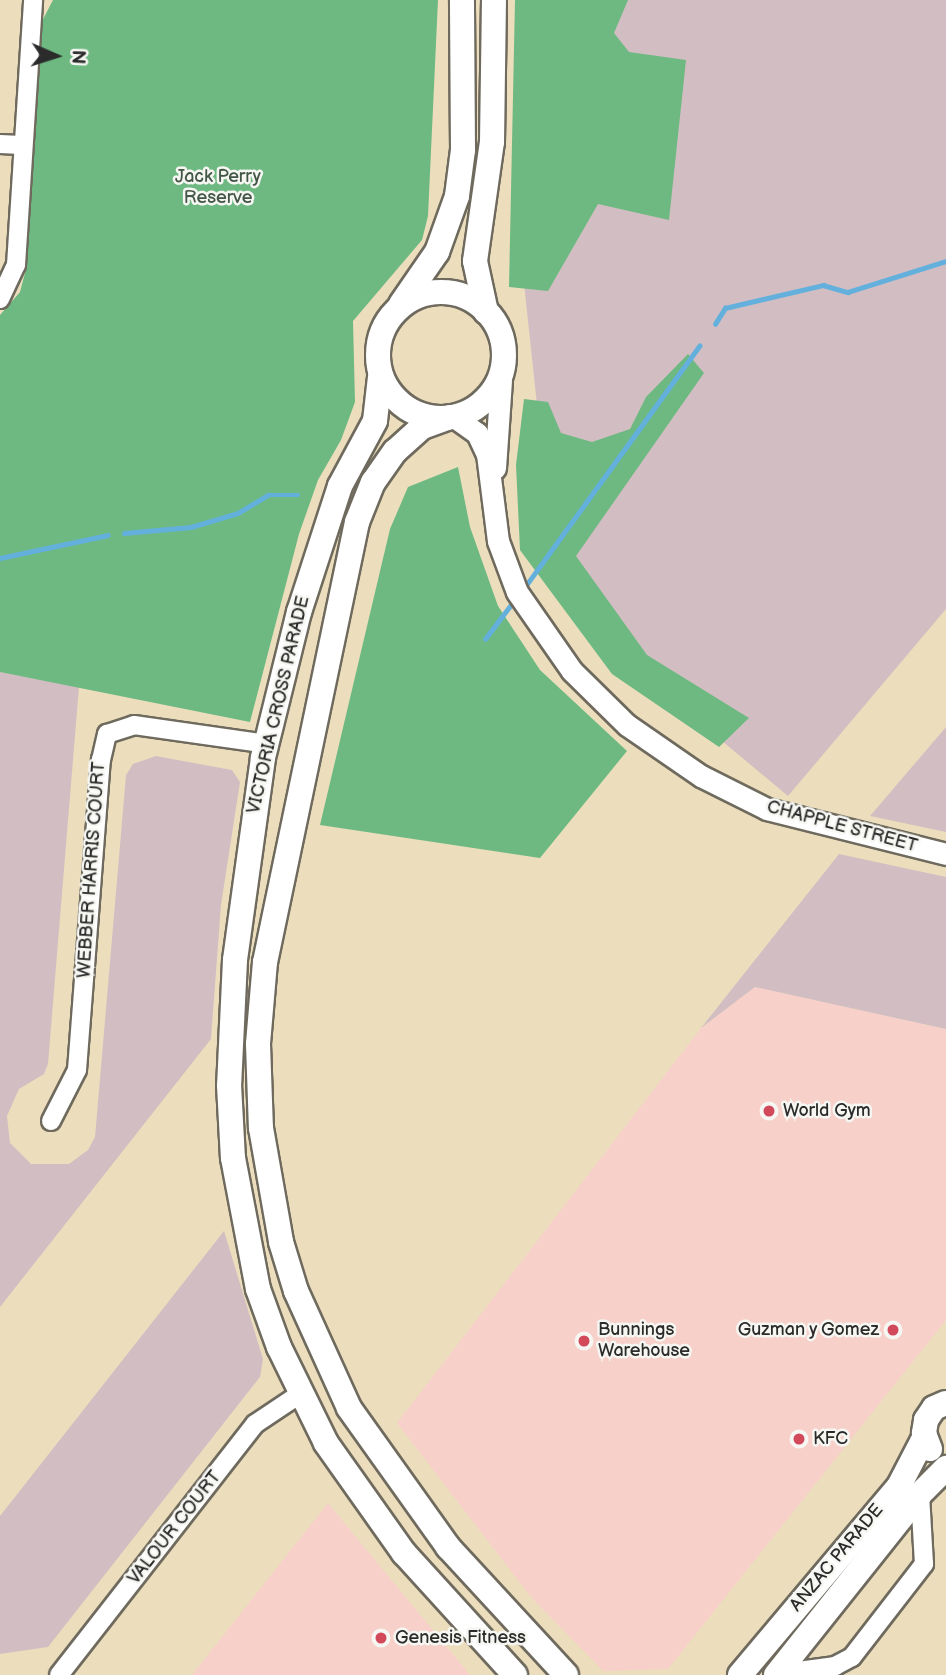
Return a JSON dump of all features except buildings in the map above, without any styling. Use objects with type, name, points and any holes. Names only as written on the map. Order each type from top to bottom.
[{"type":"main road","points":[[462,0],[463,150],[457,196],[437,252],[396,310],[379,342],[380,377],[403,405],[425,414],[452,417],[485,401],[501,380],[505,348],[486,312],[475,261],[492,142],[494,0]]},
{"type":"main road","points":[[396,310],[412,299],[443,293],[465,298],[486,312]]},
{"type":"main road","name":"VICTORIA CROSS PARADE","points":[[380,377],[376,417],[333,504],[299,612],[267,744],[247,849],[235,960],[229,1085],[233,1158],[258,1289],[300,1394],[349,1479],[404,1553],[513,1673]]},
{"type":"main road","name":"VICTORIA CROSS PARADE","points":[[452,417],[422,427],[401,445],[373,482],[360,514],[265,962],[258,1044],[261,1128],[281,1242],[333,1379],[382,1459],[477,1580],[566,1675]]},
{"type":"main road","name":"ANZAC PARADE","points":[[740,1675],[899,1486],[925,1436],[929,1413],[946,1403]]},
{"type":"main road","points":[[925,1436],[932,1451],[946,1458]]},
{"type":"main road","points":[[349,1479],[382,1459]]},
{"type":"main road","name":"ANZAC PARADE","points":[[776,1674],[920,1494],[946,1468]]},
{"type":"main road","points":[[477,1580],[482,1609],[479,1636]]},
{"type":"main road","points":[[504,1608],[501,1640],[513,1673]]},
{"type":"street","points":[[0,299],[16,265],[21,145],[33,0]]},
{"type":"street","points":[[0,144],[21,145]]},
{"type":"street","name":"CHAPPLE STREET","points":[[501,380],[493,483],[498,541],[517,592],[572,671],[627,726],[701,776],[767,809],[946,854]]},
{"type":"street","name":"CHAPPLE STREET","points":[[452,417],[480,437],[493,483]]},
{"type":"street","name":"WEBBER HARRIS COURT","points":[[51,1121],[77,1070],[102,748],[107,734],[134,725],[267,744]]},
{"type":"street","name":"VALOUR COURT","points":[[59,1675],[256,1423],[300,1394]]},
{"type":"street","points":[[776,1674],[844,1663],[868,1636],[924,1564],[920,1494]]},
{"type":"shaded area","points":[[523,0],[946,0],[946,609],[788,796],[608,646],[554,564],[523,274]]},
{"type":"shaded area","points":[[0,672],[79,687],[48,1064],[44,1074],[19,1089],[7,1116],[10,1143],[31,1164],[69,1164],[88,1150],[95,1137],[126,775],[133,764],[156,756],[232,770],[240,782],[221,905],[211,1039],[0,1307]]},
{"type":"shaded area","points":[[946,727],[946,832],[870,816]]},
{"type":"shaded area","points":[[839,854],[946,877],[946,1029],[755,987],[701,1028]]},
{"type":"shaded area","points":[[755,987],[946,1029],[946,1320],[668,1669],[603,1671],[531,1597],[397,1423],[701,1028]]},
{"type":"shaded area","points":[[224,1231],[263,1359],[260,1377],[48,1647],[0,1654],[0,1516]]},
{"type":"shaded area","points":[[328,1503],[360,1542],[470,1675],[192,1675]]},
{"type":"green space","name":"Jack Perry Reserve","points":[[53,0],[438,0],[428,216],[422,240],[353,321],[355,402],[341,440],[318,480],[299,534],[250,722],[0,672],[0,315],[20,292],[26,269],[39,27]]},
{"type":"green space","points":[[515,0],[628,0],[614,33],[629,52],[686,60],[669,220],[598,204],[548,291],[509,287]]},
{"type":"green space","points":[[688,354],[704,373],[576,556],[647,655],[749,718],[719,747],[612,674],[520,550],[516,465],[524,399],[548,402],[561,433],[592,442],[630,429],[646,397]]},
{"type":"green space","points":[[458,467],[470,527],[498,606],[540,670],[627,751],[540,858],[320,825],[390,529],[408,487]]},
{"type":"waterway","points":[[715,324],[725,308],[823,285],[848,292],[946,261]]},
{"type":"waterway","points":[[527,584],[699,346]]},
{"type":"waterway","points":[[124,533],[191,527],[238,513],[268,495],[298,495]]},
{"type":"waterway","points":[[0,558],[108,535]]},
{"type":"waterway","points":[[485,639],[510,606]]},
{"type":"place","name":"World Gym","points":[[769,1111]]},
{"type":"place","name":"Guzman y Gomez","points":[[893,1330]]},
{"type":"place","name":"Bunnings Warehouse","points":[[584,1341]]},
{"type":"place","name":"KFC","points":[[799,1439]]},
{"type":"place","name":"Genesis Fitness","points":[[381,1638]]}]
